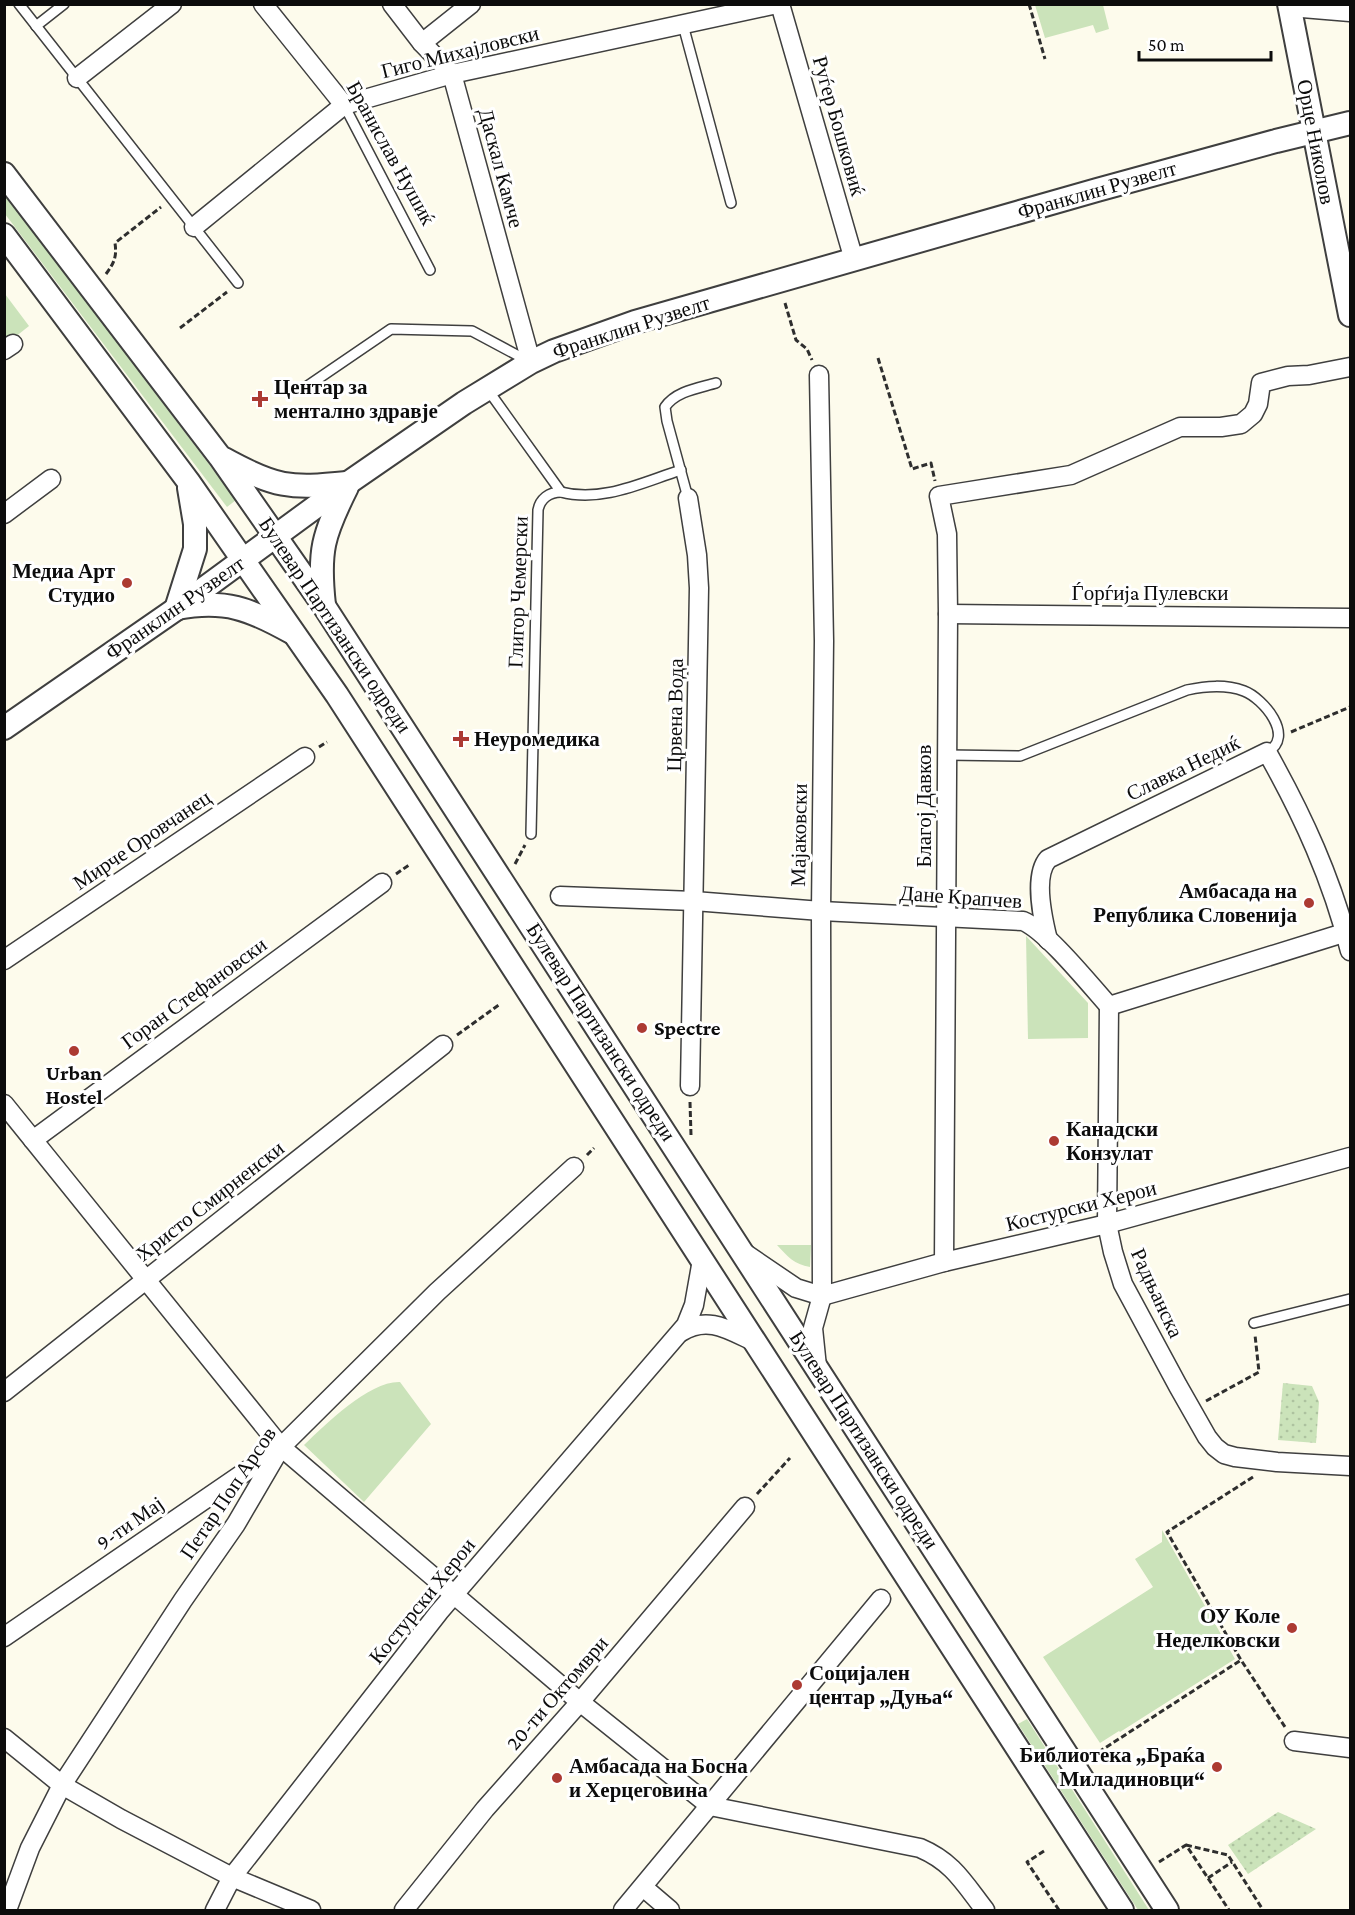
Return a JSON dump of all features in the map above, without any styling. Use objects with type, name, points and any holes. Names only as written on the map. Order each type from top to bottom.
[{"type":"street","points":[[76,78],[172,4]]},
{"type":"street","name":"Бранислав Нушиќ","points":[[263,4],[344,105]]},
{"type":"street","name":"Даскал Камче","points":[[392,4],[422,43],[452,74],[531,362]]},
{"type":"street","name":"Гиго Михајловски","points":[[422,43],[471,4]]},
{"type":"street","name":"Гиго Михајловски","points":[[194,227],[344,105],[452,74],[779,4]]},
{"type":"street","name":"Руѓер Бошковиќ","points":[[779,4],[854,260]]},
{"type":"street","points":[[1290,6],[1350,12]]},
{"type":"street","name":"Орце Николов","points":[[1290,6],[1350,315]]},
{"type":"street","name":"Франклин Рузвелт","points":[[4,728],[176,609],[348,483],[487,388],[531,362],[578,341],[635,322],[1108,187],[1350,123]]},
{"type":"street","name":"Булевар Партизански одреди","points":[[4,174],[220,457],[324,606],[1167,1911]]},
{"type":"street","name":"Булевар Партизански одреди","points":[[4,236],[188,481],[297,636],[555,1030],[1122,1911]]},
{"type":"street","points":[[939,496],[1071,475],[1180,427],[1221,427],[1241,424],[1253,414],[1258,404],[1262,382],[1281,377],[1350,368]]},
{"type":"street","name":"Мајаковски","points":[[819,375],[824,641],[821,910],[822,1296]]},
{"type":"street","points":[[220,457],[265,480],[286,486],[310,487],[348,483]]},
{"type":"street","points":[[4,514],[51,479]]},
{"type":"street","points":[[188,481],[195,524],[195,549],[176,609],[201,604],[241,608],[297,636]]},
{"type":"street","points":[[324,606],[320,564],[323,542],[329,523],[348,483]]},
{"type":"street","name":"Благој Давков","points":[[939,496],[947,534],[948,614],[944,1262]]},
{"type":"street","name":"Црвена Вода","points":[[688,498],[696,546],[699,588],[690,1086]]},
{"type":"street","name":"Ѓорѓиja Пулевски","points":[[948,614],[1350,618]]},
{"type":"street","name":"Славка Недиќ","points":[[1048,940],[1044,925],[1041,882],[1042,867],[1047,859],[1267,752],[1293,798],[1321,858],[1348,932],[1350,951]]},
{"type":"street","name":"Мирче Оровчанец","points":[[4,960],[306,757]]},
{"type":"street","name":"Горан Стефановски","points":[[33,1140],[382,883]]},
{"type":"street","name":"Дане Крапчев","points":[[560,896],[694,901],[1023,921],[1030,924],[1048,940],[1109,1006]]},
{"type":"street","points":[[1109,1006],[1348,932]]},
{"type":"street","name":"Радњанска","points":[[1109,1006],[1107,1224],[1113,1252],[1124,1284],[1191,1409],[1215,1447],[1224,1454],[1234,1457],[1350,1466]]},
{"type":"street","name":"Христо Смирненски","points":[[4,1392],[443,1045]]},
{"type":"street","points":[[4,1104],[281,1447],[580,1702],[710,1806],[920,1848],[950,1865],[985,1911]]},
{"type":"street","name":"Костурски Херои","points":[[822,1296],[944,1262],[1107,1224],[1350,1157]]},
{"type":"street","name":"Петар Поп Арсов","points":[[7,1911],[30,1848],[62,1785],[183,1600],[236,1524],[281,1447],[437,1292],[574,1167]]},
{"type":"street","points":[[743,1252],[796,1288],[822,1296],[813,1328],[817,1367]]},
{"type":"street","name":"Костурски Херои","points":[[215,1911],[232,1877],[455,1594],[680,1333],[690,1318],[694,1305],[702,1260]]},
{"type":"street","name":"Костурски Херои","points":[[680,1333],[696,1324],[709,1323],[755,1342]]},
{"type":"street","name":"9-ти Мај","points":[[4,1637],[281,1447]]},
{"type":"street","name":"20-ти Октомври","points":[[404,1911],[485,1809],[580,1702],[745,1507]]},
{"type":"street","points":[[623,1911],[881,1599]]},
{"type":"street","points":[[4,1738],[62,1785],[121,1819],[232,1877],[311,1911]]},
{"type":"street","points":[[1294,1741],[1350,1748]]},
{"type":"street","points":[[643,1887],[670,1911]]},
{"type":"lane","points":[[19,4],[238,283]]},
{"type":"lane","points":[[36,26],[64,4]]},
{"type":"lane","points":[[683,25],[731,203]]},
{"type":"lane","name":"Бранислав Нушиќ","points":[[344,105],[430,270]]},
{"type":"lane","points":[[306,387],[392,329],[472,331],[531,362]]},
{"type":"lane","name":"Црвена Вода","points":[[688,498],[666,421],[665,407],[679,395],[716,383]]},
{"type":"lane","points":[[487,388],[561,492],[583,495],[604,494],[681,470]]},
{"type":"lane","name":"Глигор Чемерски","points":[[531,834],[538,510],[540,502],[546,497],[561,492]]},
{"type":"lane","points":[[947,755],[1020,756],[1187,690],[1216,686],[1242,690],[1262,702],[1270,712],[1276,724],[1278,737],[1276,745],[1267,752]]},
{"type":"lane","points":[[1254,1323],[1350,1299]]},
{"type":"path","points":[[1029,4],[1045,59]]},
{"type":"path","points":[[94,290],[115,261],[117,254],[115,243],[171,198]]},
{"type":"path","points":[[180,328],[238,283]]},
{"type":"path","points":[[784,303],[796,340],[807,349],[819,375]]},
{"type":"path","points":[[878,358],[912,469],[931,463],[939,496]]},
{"type":"path","points":[[1278,737],[1350,707]]},
{"type":"path","points":[[515,864],[531,834]]},
{"type":"path","points":[[443,1045],[500,1004]]},
{"type":"path","points":[[690,1086],[691,1137]]},
{"type":"path","points":[[1191,1409],[1259,1372],[1254,1323]]},
{"type":"path","points":[[745,1507],[790,1458]]},
{"type":"path","points":[[1257,1475],[1167,1532],[1241,1660],[1294,1741]]},
{"type":"path","points":[[1091,1757],[1241,1660]]},
{"type":"path","points":[[1186,1845],[1229,1911]]},
{"type":"path","points":[[1159,1862],[1186,1845],[1228,1855],[1263,1911]]},
{"type":"path","points":[[1044,1851],[1027,1862],[1059,1911]]},
{"type":"path","points":[[1208,1878],[1232,1862]]},
{"type":"green space","points":[[1035,5],[1103,5],[1109,29],[1096,33],[1093,25],[1045,38]]},
{"type":"green space","points":[[5,194],[236,500],[227,507],[5,214]]},
{"type":"green space","points":[[5,294],[29,326],[5,345]]},
{"type":"green space","points":[[1026,936],[1088,1003],[1088,1038],[1028,1039]]},
{"type":"green space","points":[[777,1245],[811,1245],[810,1267],[792,1259]]},
{"type":"green space","points":[[400,1382],[431,1424],[364,1502],[304,1445],[362,1396],[375,1388]]},
{"type":"green space","points":[[1283,1383],[1312,1386],[1319,1402],[1316,1443],[1278,1440]]},
{"type":"green space","points":[[1162,1530],[1235,1659],[1100,1743],[1043,1657],[1153,1587],[1135,1559],[1162,1542]]},
{"type":"green space","points":[[1027,1719],[1149,1910],[1138,1910],[1018,1724]]},
{"type":"green space","points":[[1278,1812],[1316,1829],[1248,1874],[1228,1845]]},
{"type":"place","name":"Центар за ментално здравје","points":[[260,399]]},
{"type":"place","name":"Медиа Арт Студио","points":[[127,583]]},
{"type":"place","name":"Неуромедика","points":[[461,739]]},
{"type":"place","name":"Амбасада на Република Словенија","points":[[1309,903]]},
{"type":"place","name":"Spectre","points":[[642,1028]]},
{"type":"place","name":"Urban Hostel","points":[[74,1051]]},
{"type":"place","name":"Канадски Конзулат","points":[[1054,1141]]},
{"type":"place","name":"ОУ Коле Неделковски","points":[[1292,1628]]},
{"type":"place","name":"Социјален центар „Дуња“","points":[[797,1685]]},
{"type":"place","name":"Библиотека „Браќа Миладиновци“","points":[[1217,1767]]},
{"type":"place","name":"Амбасада на Босна и Херцеговина","points":[[557,1778]]}]
